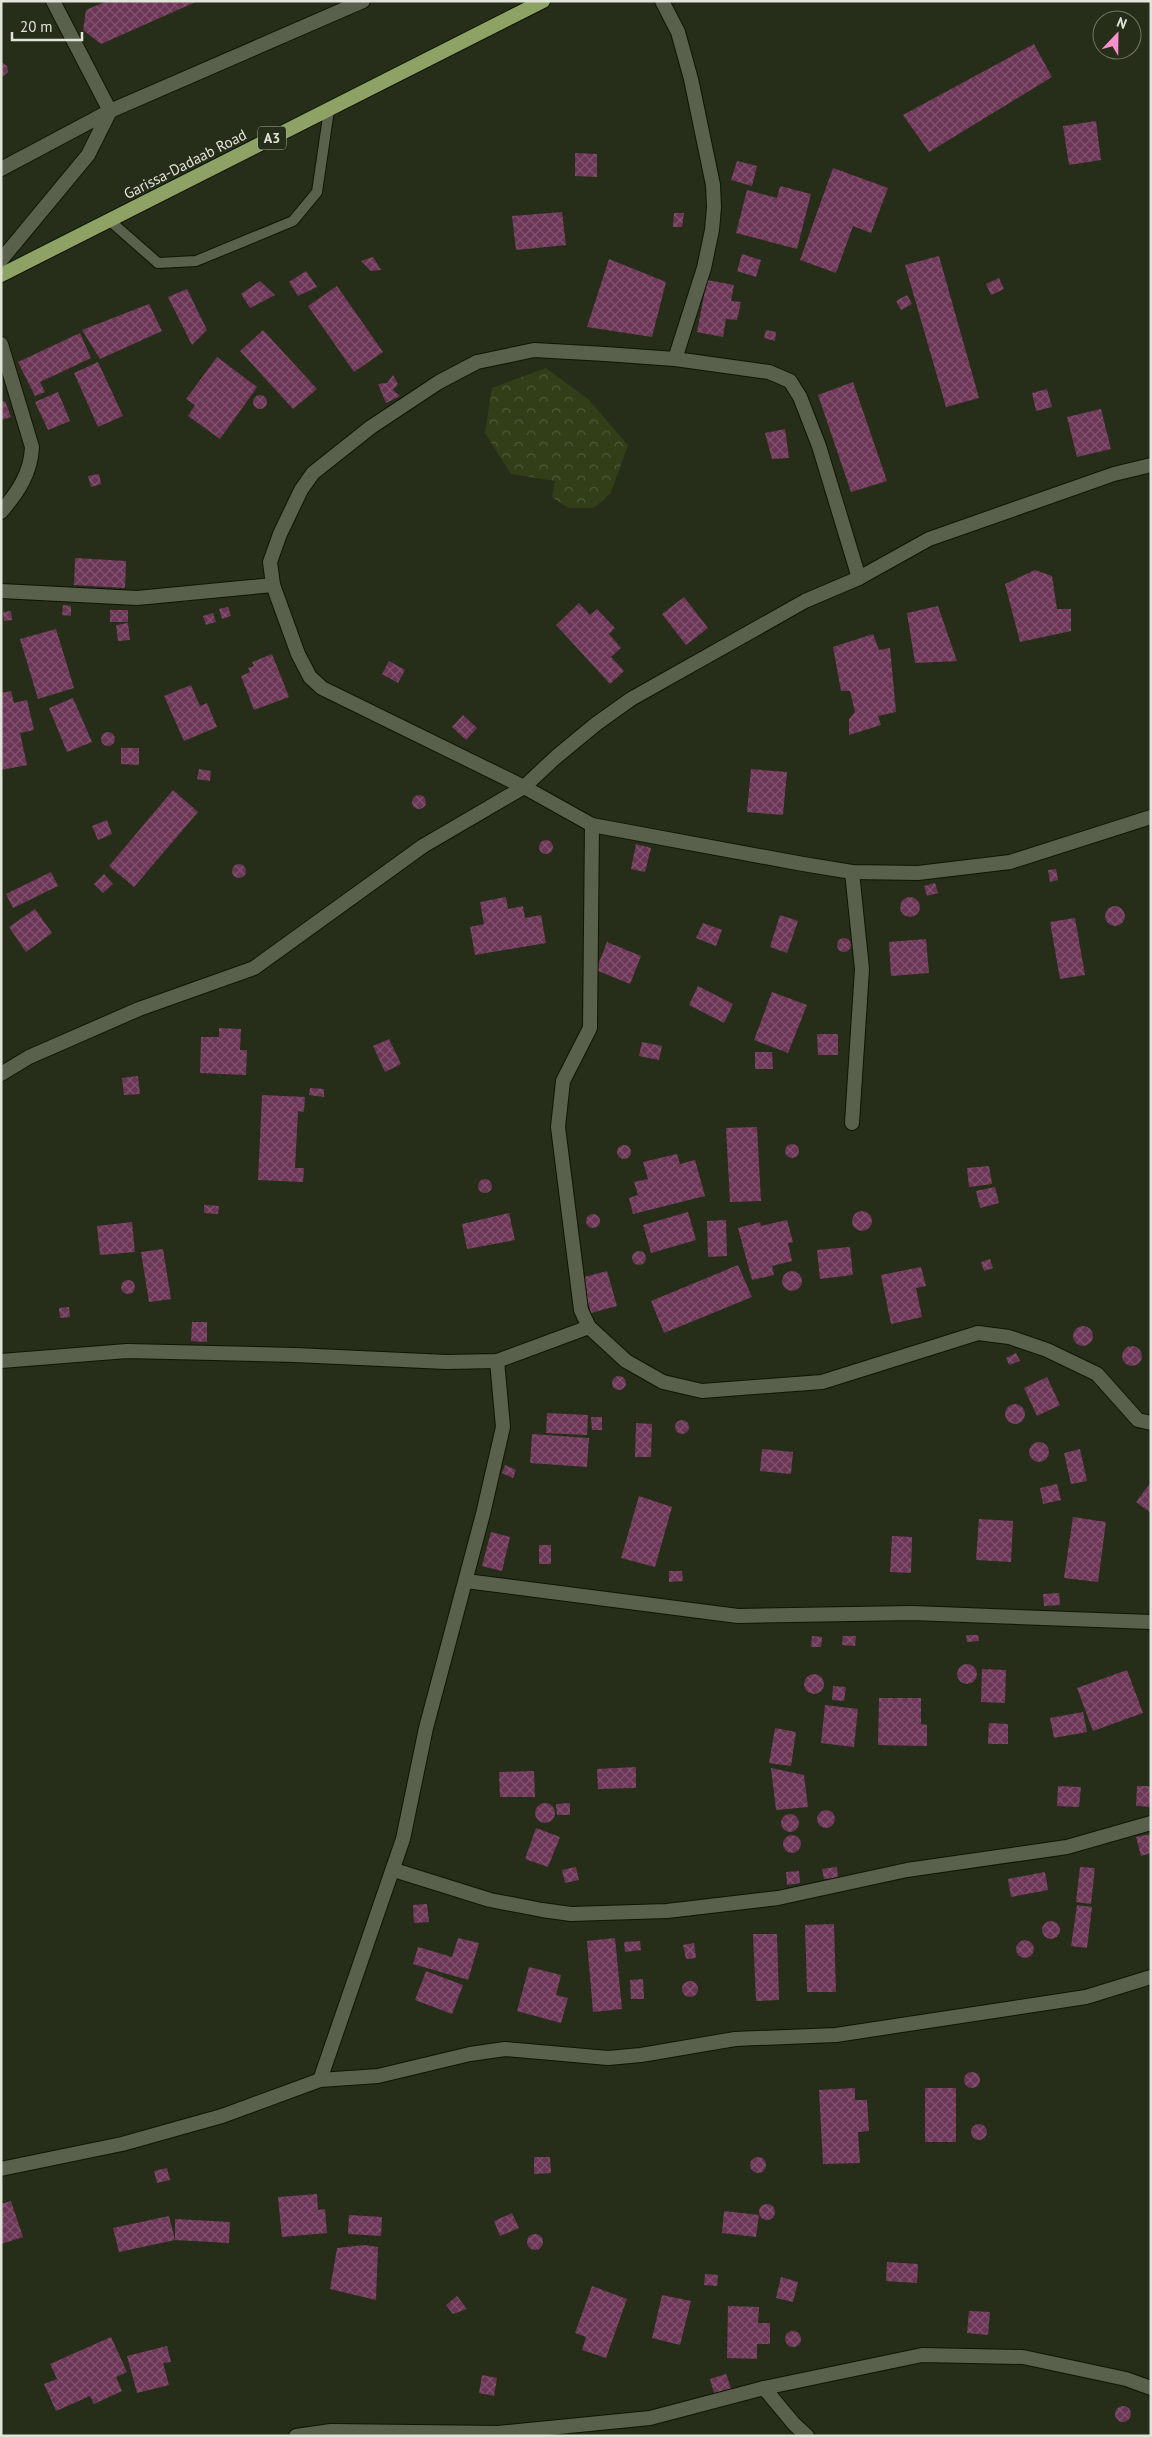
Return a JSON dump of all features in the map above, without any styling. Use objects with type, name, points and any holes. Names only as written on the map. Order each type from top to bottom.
[{"type":"highway","name":"Garissa-Dadaab Road","points":[[1,275],[543,1]]},
{"type":"street","points":[[53,1],[110,111]]},
{"type":"street","points":[[1,169],[110,111],[364,1]]},
{"type":"street","points":[[662,1],[678,32],[691,79],[713,184],[714,207],[712,230],[704,268],[675,359]]},
{"type":"street","points":[[1,260],[88,155],[110,111]]},
{"type":"street","points":[[1,344],[32,447],[31,464],[22,485],[1,512]]},
{"type":"street","points":[[859,578],[819,446],[800,397],[790,381],[769,372],[675,359],[534,350],[477,362],[439,382],[371,427],[313,473],[301,490],[280,534],[270,562],[273,585],[298,654],[310,676],[322,688],[524,787],[592,825],[852,872],[918,873],[1010,862],[1151,816]]},
{"type":"street","points":[[1,1074],[29,1057],[139,1009],[254,968],[424,846],[524,787],[596,724],[631,700],[805,601],[859,578],[929,539],[1114,474],[1151,465]]},
{"type":"street","points":[[1,592],[137,598],[273,585]]},
{"type":"street","points":[[592,825],[590,1028],[563,1081],[558,1127],[582,1310],[589,1327],[626,1362],[663,1382],[702,1391],[822,1382],[978,1333],[1009,1337],[1047,1350],[1097,1374],[1138,1420],[1151,1423]]},
{"type":"street","points":[[852,872],[862,969],[852,1123]]},
{"type":"street","points":[[1,1361],[127,1351],[294,1355],[446,1362],[497,1361],[589,1327]]},
{"type":"street","points":[[320,2080],[394,1870],[403,1839],[426,1728],[466,1581],[503,1427],[497,1361]]},
{"type":"street","points":[[466,1581],[738,1616],[912,1613],[1151,1622]]},
{"type":"street","points":[[394,1870],[490,1900],[542,1910],[571,1914],[666,1911],[778,1898],[908,1870],[1067,1847],[1151,1823]]},
{"type":"street","points":[[1,2169],[122,2144],[222,2116],[320,2080],[378,2076],[470,2054],[505,2049],[608,2058],[641,2055],[735,2039],[836,2035],[1086,1997],[1151,1977]]},
{"type":"street","points":[[296,2436],[331,2431],[498,2433],[650,2418],[764,2388],[922,2355],[1023,2357],[1126,2379],[1151,2388]]},
{"type":"street","points":[[764,2388],[794,2424],[807,2436]]},
{"type":"lane","points":[[109,220],[158,263],[196,261],[293,221],[317,192],[329,110]]},
{"type":"green space","points":[[546,368],[588,399],[628,445],[611,493],[594,508],[568,508],[552,497],[555,481],[511,474],[485,433],[492,388]]},
{"type":"building","points":[[107,1],[198,1],[101,44],[83,30],[86,10]]},
{"type":"building","points":[[1034,44],[1052,77],[929,152],[903,115]]},
{"type":"building","points":[[1,62],[7,66],[8,72],[1,78]]},
{"type":"building","points":[[1096,121],[1101,160],[1069,165],[1063,126]]},
{"type":"building","points":[[575,153],[597,154],[597,177],[575,176]]},
{"type":"building","points":[[737,161],[757,166],[752,186],[731,180]]},
{"type":"building","points":[[833,168],[888,188],[871,233],[853,226],[836,273],[800,260]]},
{"type":"building","points":[[780,186],[811,194],[797,249],[736,233],[747,190],[777,198]]},
{"type":"building","points":[[562,212],[566,245],[516,250],[512,216]]},
{"type":"building","points":[[674,213],[684,213],[682,227],[673,227]]},
{"type":"building","points":[[742,254],[761,260],[756,277],[737,271]]},
{"type":"building","points":[[939,256],[979,398],[946,407],[905,265]]},
{"type":"building","points":[[373,257],[381,270],[371,271],[361,261]]},
{"type":"building","points":[[609,259],[666,282],[652,337],[587,327]]},
{"type":"building","points":[[306,271],[317,287],[298,296],[289,282]]},
{"type":"building","points":[[999,278],[1004,289],[991,295],[986,284]]},
{"type":"building","points":[[707,280],[734,285],[731,301],[741,302],[737,320],[726,319],[723,337],[697,332]]},
{"type":"building","points":[[260,281],[275,295],[250,308],[241,294]]},
{"type":"building","points":[[337,286],[383,352],[354,372],[308,306]]},
{"type":"building","points":[[187,289],[207,330],[192,345],[168,297]]},
{"type":"building","points":[[907,295],[912,304],[901,310],[896,301]]},
{"type":"building","points":[[149,304],[162,331],[100,359],[82,330]]},
{"type":"building","points":[[263,330],[317,389],[293,409],[240,351]]},
{"type":"building","points":[[766,330],[776,332],[775,341],[764,338]]},
{"type":"building","points":[[80,333],[91,358],[40,382],[45,392],[35,396],[18,362]]},
{"type":"building","points":[[217,357],[257,387],[220,439],[188,416],[195,405],[186,399]]},
{"type":"building","points":[[98,362],[123,416],[98,427],[74,373]]},
{"type":"building","points":[[393,375],[398,384],[393,390],[400,396],[386,403],[378,384],[387,383]]},
{"type":"building","points":[[853,382],[887,481],[851,492],[818,395]]},
{"type":"building","points":[[1047,389],[1052,407],[1036,411],[1032,393]]},
{"type":"building","points":[[58,392],[70,421],[48,430],[35,402]]},
{"type":"building","points":[[257,395],[263,395],[267,402],[263,409],[257,409],[253,405],[253,399]]},
{"type":"building","points":[[5,401],[11,417],[1,420],[1,402]]},
{"type":"building","points":[[1101,409],[1111,449],[1077,457],[1067,417]]},
{"type":"building","points":[[785,429],[789,458],[772,459],[765,433]]},
{"type":"building","points":[[99,474],[101,484],[91,487],[88,476]]},
{"type":"building","points":[[75,558],[126,561],[125,588],[74,585]]},
{"type":"building","points":[[1035,570],[1052,576],[1057,609],[1071,609],[1071,631],[1020,642],[1005,584]]},
{"type":"building","points":[[684,597],[708,628],[686,645],[662,614]]},
{"type":"building","points":[[579,603],[590,615],[597,609],[615,628],[609,634],[621,648],[611,657],[624,671],[610,684],[556,625]]},
{"type":"building","points":[[63,605],[71,606],[71,616],[62,615]]},
{"type":"building","points":[[938,606],[957,661],[915,663],[907,613]]},
{"type":"building","points":[[228,607],[231,616],[222,619],[219,609]]},
{"type":"building","points":[[110,610],[128,610],[128,622],[110,622]]},
{"type":"building","points":[[11,611],[12,620],[4,621],[3,612]]},
{"type":"building","points":[[213,613],[216,622],[206,625],[203,616]]},
{"type":"building","points":[[128,623],[130,640],[118,641],[116,625]]},
{"type":"building","points":[[56,629],[74,688],[38,699],[20,639]]},
{"type":"building","points":[[873,634],[879,650],[890,648],[896,712],[878,716],[881,725],[849,735],[849,719],[855,712],[850,691],[841,691],[833,647]]},
{"type":"building","points":[[272,654],[289,697],[254,710],[241,676],[250,672],[248,668],[254,666],[252,662]]},
{"type":"building","points":[[389,661],[405,670],[398,683],[382,674]]},
{"type":"building","points":[[191,685],[200,706],[207,703],[217,727],[184,741],[164,696]]},
{"type":"building","points":[[11,691],[14,703],[27,700],[34,730],[20,733],[27,765],[1,770],[1,693]]},
{"type":"building","points":[[73,698],[92,742],[67,752],[49,708]]},
{"type":"building","points":[[463,715],[477,728],[466,740],[452,727]]},
{"type":"building","points":[[105,732],[111,732],[115,739],[111,746],[105,746],[101,742],[101,736]]},
{"type":"building","points":[[121,748],[139,748],[139,765],[121,764]]},
{"type":"building","points":[[199,769],[211,771],[210,781],[197,779]]},
{"type":"building","points":[[751,769],[787,772],[783,815],[747,812]]},
{"type":"building","points":[[173,790],[198,812],[134,887],[109,866]]},
{"type":"building","points":[[416,795],[422,795],[426,802],[422,809],[416,809],[412,805],[412,799]]},
{"type":"building","points":[[107,820],[112,834],[98,840],[92,826]]},
{"type":"building","points":[[543,840],[549,840],[553,847],[549,854],[543,854],[539,850],[539,844]]},
{"type":"building","points":[[636,844],[651,848],[645,872],[631,869]]},
{"type":"building","points":[[236,864],[242,864],[246,871],[242,878],[236,878],[232,874],[232,868]]},
{"type":"building","points":[[1056,869],[1058,880],[1050,882],[1048,870]]},
{"type":"building","points":[[51,872],[58,886],[13,908],[6,894]]},
{"type":"building","points":[[104,874],[113,884],[103,893],[94,884]]},
{"type":"building","points":[[935,883],[938,893],[927,896],[924,886]]},
{"type":"building","points":[[506,897],[508,909],[523,906],[525,918],[541,915],[546,943],[475,955],[470,927],[484,924],[480,902]]},
{"type":"building","points":[[910,897],[917,900],[920,907],[917,914],[910,917],[903,914],[900,907],[903,900]]},
{"type":"building","points":[[1115,906],[1122,909],[1125,916],[1122,923],[1115,926],[1108,923],[1105,916],[1108,909]]},
{"type":"building","points":[[35,909],[52,933],[26,952],[9,927]]},
{"type":"building","points":[[780,915],[798,921],[787,953],[770,947]]},
{"type":"building","points":[[1075,918],[1085,975],[1060,979],[1050,922]]},
{"type":"building","points":[[703,923],[722,930],[716,946],[696,938]]},
{"type":"building","points":[[841,938],[847,938],[851,945],[847,952],[841,952],[837,948],[837,942]]},
{"type":"building","points":[[926,939],[929,973],[891,976],[889,942]]},
{"type":"building","points":[[607,942],[641,956],[630,984],[596,970]]},
{"type":"building","points":[[698,986],[733,1004],[724,1023],[689,1005]]},
{"type":"building","points":[[772,992],[807,1005],[788,1053],[754,1040]]},
{"type":"building","points":[[219,1028],[241,1029],[240,1050],[247,1050],[246,1075],[200,1073],[201,1037],[219,1037]]},
{"type":"building","points":[[817,1034],[838,1034],[838,1055],[818,1055]]},
{"type":"building","points":[[389,1039],[401,1064],[385,1072],[373,1046]]},
{"type":"building","points":[[642,1042],[662,1046],[659,1060],[639,1056]]},
{"type":"building","points":[[755,1052],[772,1052],[773,1069],[755,1069]]},
{"type":"building","points":[[138,1076],[140,1094],[124,1095],[122,1078]]},
{"type":"building","points":[[310,1088],[324,1089],[324,1097],[309,1095]]},
{"type":"building","points":[[262,1095],[305,1097],[304,1112],[298,1111],[295,1168],[304,1168],[303,1182],[258,1180]]},
{"type":"building","points":[[757,1127],[761,1201],[730,1202],[726,1128]]},
{"type":"building","points":[[789,1144],[795,1144],[799,1151],[795,1158],[789,1158],[785,1154],[785,1148]]},
{"type":"building","points":[[621,1145],[627,1145],[631,1152],[627,1159],[621,1159],[617,1155],[617,1149]]},
{"type":"building","points":[[677,1154],[680,1164],[695,1160],[705,1196],[633,1214],[629,1198],[638,1195],[634,1182],[648,1179],[643,1162]]},
{"type":"building","points":[[989,1166],[992,1184],[969,1187],[967,1168]]},
{"type":"building","points":[[482,1179],[488,1179],[492,1186],[488,1193],[482,1193],[478,1189],[478,1183]]},
{"type":"building","points":[[995,1187],[999,1203],[980,1208],[976,1191]]},
{"type":"building","points":[[204,1205],[219,1206],[218,1214],[204,1213]]},
{"type":"building","points":[[862,1211],[869,1214],[872,1221],[869,1228],[862,1231],[855,1228],[852,1221],[855,1214]]},
{"type":"building","points":[[688,1212],[696,1240],[651,1253],[643,1225]]},
{"type":"building","points":[[509,1213],[515,1240],[467,1249],[462,1224]]},
{"type":"building","points":[[590,1214],[596,1214],[600,1221],[596,1228],[590,1228],[586,1224],[586,1218]]},
{"type":"building","points":[[726,1220],[727,1256],[708,1257],[707,1221]]},
{"type":"building","points":[[787,1220],[793,1242],[788,1243],[792,1261],[772,1266],[774,1275],[752,1280],[738,1228],[760,1222],[761,1226]]},
{"type":"building","points":[[132,1222],[135,1252],[100,1255],[97,1226]]},
{"type":"building","points":[[850,1247],[853,1275],[820,1279],[817,1250]]},
{"type":"building","points":[[163,1249],[171,1299],[149,1302],[141,1252]]},
{"type":"building","points":[[636,1251],[642,1251],[646,1258],[642,1265],[636,1265],[632,1261],[632,1255]]},
{"type":"building","points":[[990,1259],[993,1268],[984,1271],[981,1262]]},
{"type":"building","points":[[738,1265],[752,1297],[664,1333],[651,1301]]},
{"type":"building","points":[[921,1267],[926,1286],[916,1288],[922,1317],[891,1324],[881,1275]]},
{"type":"building","points":[[607,1271],[617,1306],[591,1313],[581,1278]]},
{"type":"building","points":[[792,1271],[799,1274],[802,1281],[799,1288],[792,1291],[785,1288],[782,1281],[785,1274]]},
{"type":"building","points":[[125,1280],[131,1280],[135,1287],[131,1294],[125,1294],[121,1290],[121,1284]]},
{"type":"building","points":[[69,1307],[70,1317],[60,1318],[59,1308]]},
{"type":"building","points":[[192,1322],[207,1322],[207,1342],[191,1341]]},
{"type":"building","points":[[1083,1326],[1090,1329],[1093,1336],[1090,1343],[1083,1346],[1076,1343],[1073,1336],[1076,1329]]},
{"type":"building","points":[[1132,1346],[1139,1349],[1142,1356],[1139,1363],[1132,1366],[1125,1363],[1122,1356],[1125,1349]]},
{"type":"building","points":[[1016,1353],[1020,1361],[1009,1365],[1006,1358]]},
{"type":"building","points":[[616,1376],[622,1376],[626,1383],[622,1390],[616,1390],[612,1386],[612,1380]]},
{"type":"building","points":[[1047,1377],[1060,1405],[1037,1416],[1024,1388]]},
{"type":"building","points":[[1015,1404],[1022,1407],[1025,1414],[1022,1421],[1015,1424],[1008,1421],[1005,1414],[1008,1407]]},
{"type":"building","points":[[547,1413],[588,1415],[587,1435],[546,1433]]},
{"type":"building","points":[[591,1417],[602,1417],[602,1430],[592,1430]]},
{"type":"building","points":[[679,1420],[685,1420],[689,1427],[685,1434],[679,1434],[675,1430],[675,1424]]},
{"type":"building","points":[[636,1423],[652,1424],[651,1457],[635,1457]]},
{"type":"building","points":[[532,1434],[589,1438],[587,1467],[530,1463]]},
{"type":"building","points":[[1039,1442],[1046,1445],[1049,1452],[1046,1459],[1039,1462],[1032,1459],[1029,1452],[1032,1445]]},
{"type":"building","points":[[762,1449],[793,1452],[791,1474],[760,1471]]},
{"type":"building","points":[[1080,1449],[1087,1481],[1071,1484],[1064,1453]]},
{"type":"building","points":[[505,1465],[516,1470],[513,1478],[502,1473]]},
{"type":"building","points":[[1151,1482],[1151,1513],[1136,1502]]},
{"type":"building","points":[[1057,1484],[1061,1500],[1043,1504],[1040,1488]]},
{"type":"building","points":[[639,1496],[672,1507],[655,1567],[621,1558]]},
{"type":"building","points":[[1073,1517],[1106,1522],[1098,1582],[1064,1578]]},
{"type":"building","points":[[979,1519],[1013,1521],[1011,1562],[976,1560]]},
{"type":"building","points":[[491,1532],[510,1537],[502,1571],[482,1566]]},
{"type":"building","points":[[892,1536],[912,1537],[911,1573],[890,1572]]},
{"type":"building","points":[[539,1545],[551,1545],[551,1564],[539,1564]]},
{"type":"building","points":[[669,1571],[682,1571],[683,1581],[669,1582]]},
{"type":"building","points":[[1059,1593],[1060,1605],[1044,1606],[1043,1594]]},
{"type":"building","points":[[966,1635],[978,1635],[979,1641],[967,1642]]},
{"type":"building","points":[[812,1636],[822,1637],[821,1647],[811,1647]]},
{"type":"building","points":[[843,1636],[856,1636],[855,1646],[842,1645]]},
{"type":"building","points":[[967,1664],[974,1667],[977,1674],[974,1681],[967,1684],[960,1681],[957,1674],[960,1667]]},
{"type":"building","points":[[982,1669],[1006,1670],[1005,1703],[981,1702]]},
{"type":"building","points":[[1127,1670],[1143,1713],[1093,1731],[1077,1688]]},
{"type":"building","points":[[814,1674],[821,1677],[824,1684],[821,1691],[814,1694],[807,1691],[804,1684],[807,1677]]},
{"type":"building","points":[[833,1686],[846,1687],[844,1701],[832,1700]]},
{"type":"building","points":[[879,1698],[921,1698],[921,1724],[927,1725],[927,1746],[878,1745]]},
{"type":"building","points":[[825,1705],[858,1709],[854,1747],[821,1743]]},
{"type":"building","points":[[1083,1712],[1087,1732],[1054,1738],[1050,1718]]},
{"type":"building","points":[[989,1723],[1008,1724],[1008,1744],[988,1744]]},
{"type":"building","points":[[775,1728],[796,1732],[791,1766],[769,1763]]},
{"type":"building","points":[[636,1767],[636,1788],[598,1789],[597,1769]]},
{"type":"building","points":[[771,1768],[804,1775],[808,1807],[776,1810]]},
{"type":"building","points":[[534,1771],[535,1797],[500,1797],[499,1772]]},
{"type":"building","points":[[1058,1786],[1081,1787],[1079,1807],[1057,1806]]},
{"type":"building","points":[[1137,1786],[1151,1786],[1151,1807],[1136,1806]]},
{"type":"building","points":[[545,1803],[552,1806],[555,1813],[552,1820],[545,1823],[538,1820],[535,1813],[538,1806]]},
{"type":"building","points":[[570,1803],[570,1815],[557,1815],[556,1804]]},
{"type":"building","points":[[822,1810],[830,1810],[835,1815],[833,1826],[822,1828],[817,1823],[817,1815]]},
{"type":"building","points":[[786,1814],[794,1814],[799,1819],[797,1830],[786,1832],[781,1827],[781,1819]]},
{"type":"building","points":[[536,1828],[560,1837],[548,1867],[525,1859]]},
{"type":"building","points":[[1151,1834],[1151,1853],[1141,1856],[1136,1837]]},
{"type":"building","points":[[788,1835],[796,1835],[801,1840],[799,1851],[788,1853],[783,1848],[783,1840]]},
{"type":"building","points":[[576,1867],[579,1880],[565,1883],[562,1870]]},
{"type":"building","points":[[837,1867],[838,1878],[824,1879],[822,1869]]},
{"type":"building","points":[[1080,1867],[1095,1868],[1091,1904],[1076,1902]]},
{"type":"building","points":[[799,1871],[800,1883],[787,1885],[786,1872]]},
{"type":"building","points":[[1045,1872],[1048,1890],[1011,1897],[1008,1879]]},
{"type":"building","points":[[427,1904],[429,1922],[414,1923],[413,1905]]},
{"type":"building","points":[[1077,1905],[1092,1907],[1087,1948],[1071,1946]]},
{"type":"building","points":[[1047,1921],[1055,1921],[1060,1926],[1058,1937],[1047,1939],[1042,1934],[1042,1926]]},
{"type":"building","points":[[834,1924],[836,1992],[807,1992],[805,1925]]},
{"type":"building","points":[[753,1934],[777,1934],[779,2000],[756,2001]]},
{"type":"building","points":[[458,1938],[479,1943],[468,1980],[413,1964],[418,1947],[452,1957]]},
{"type":"building","points":[[615,1938],[622,2009],[593,2012],[587,1941]]},
{"type":"building","points":[[1021,1940],[1029,1940],[1034,1945],[1032,1956],[1021,1958],[1016,1953],[1016,1945]]},
{"type":"building","points":[[640,1941],[641,1950],[625,1952],[624,1942]]},
{"type":"building","points":[[694,1943],[696,1958],[686,1959],[683,1945]]},
{"type":"building","points":[[529,1967],[561,1975],[556,1995],[568,1998],[561,2023],[517,2011]]},
{"type":"building","points":[[426,1971],[463,1985],[452,2014],[415,2000]]},
{"type":"building","points":[[643,1979],[644,1999],[631,1999],[630,1980]]},
{"type":"building","points":[[690,1981],[698,1989],[690,1997],[682,1989]]},
{"type":"building","points":[[972,2072],[980,2080],[972,2088],[964,2080]]},
{"type":"building","points":[[855,2088],[855,2100],[867,2100],[869,2131],[858,2132],[860,2163],[823,2164],[819,2090]]},
{"type":"building","points":[[925,2088],[956,2088],[956,2142],[925,2142]]},
{"type":"building","points":[[979,2124],[987,2132],[979,2140],[971,2132]]},
{"type":"building","points":[[534,2157],[550,2157],[551,2173],[534,2174]]},
{"type":"building","points":[[758,2157],[766,2165],[758,2173],[750,2165]]},
{"type":"building","points":[[167,2168],[170,2180],[157,2183],[154,2171]]},
{"type":"building","points":[[317,2194],[318,2210],[325,2209],[327,2233],[282,2237],[278,2197]]},
{"type":"building","points":[[11,2201],[23,2237],[1,2244],[1,2204]]},
{"type":"building","points":[[767,2204],[775,2212],[767,2220],[759,2212]]},
{"type":"building","points":[[724,2211],[759,2215],[756,2237],[722,2233]]},
{"type":"building","points":[[512,2213],[519,2228],[500,2236],[494,2221]]},
{"type":"building","points":[[349,2215],[382,2217],[381,2236],[348,2234]]},
{"type":"building","points":[[169,2216],[175,2240],[119,2252],[113,2228]]},
{"type":"building","points":[[175,2219],[230,2222],[229,2243],[175,2240]]},
{"type":"building","points":[[535,2234],[543,2242],[535,2250],[527,2242]]},
{"type":"building","points":[[364,2245],[378,2247],[376,2300],[330,2289],[337,2248]]},
{"type":"building","points":[[887,2262],[918,2264],[917,2283],[886,2281]]},
{"type":"building","points":[[705,2274],[718,2275],[717,2286],[704,2285]]},
{"type":"building","points":[[781,2277],[798,2282],[793,2302],[776,2298]]},
{"type":"building","points":[[592,2286],[627,2299],[606,2358],[582,2350],[586,2337],[575,2333]]},
{"type":"building","points":[[662,2295],[691,2301],[680,2345],[652,2338]]},
{"type":"building","points":[[457,2296],[467,2309],[453,2314],[446,2305]]},
{"type":"building","points":[[728,2306],[759,2307],[758,2323],[770,2323],[770,2344],[757,2344],[757,2359],[727,2358]]},
{"type":"building","points":[[969,2311],[990,2312],[988,2335],[967,2333]]},
{"type":"building","points":[[793,2331],[801,2339],[793,2347],[785,2339]]},
{"type":"building","points":[[111,2337],[127,2372],[116,2377],[122,2391],[94,2404],[90,2396],[56,2411],[44,2384],[57,2379],[50,2364]]},
{"type":"building","points":[[167,2346],[171,2362],[163,2363],[169,2385],[137,2393],[127,2356]]},
{"type":"building","points":[[726,2374],[732,2391],[715,2396],[710,2379]]},
{"type":"building","points":[[482,2375],[497,2378],[494,2396],[479,2393]]},
{"type":"building","points":[[1123,2406],[1131,2414],[1123,2422],[1115,2414]]}]
